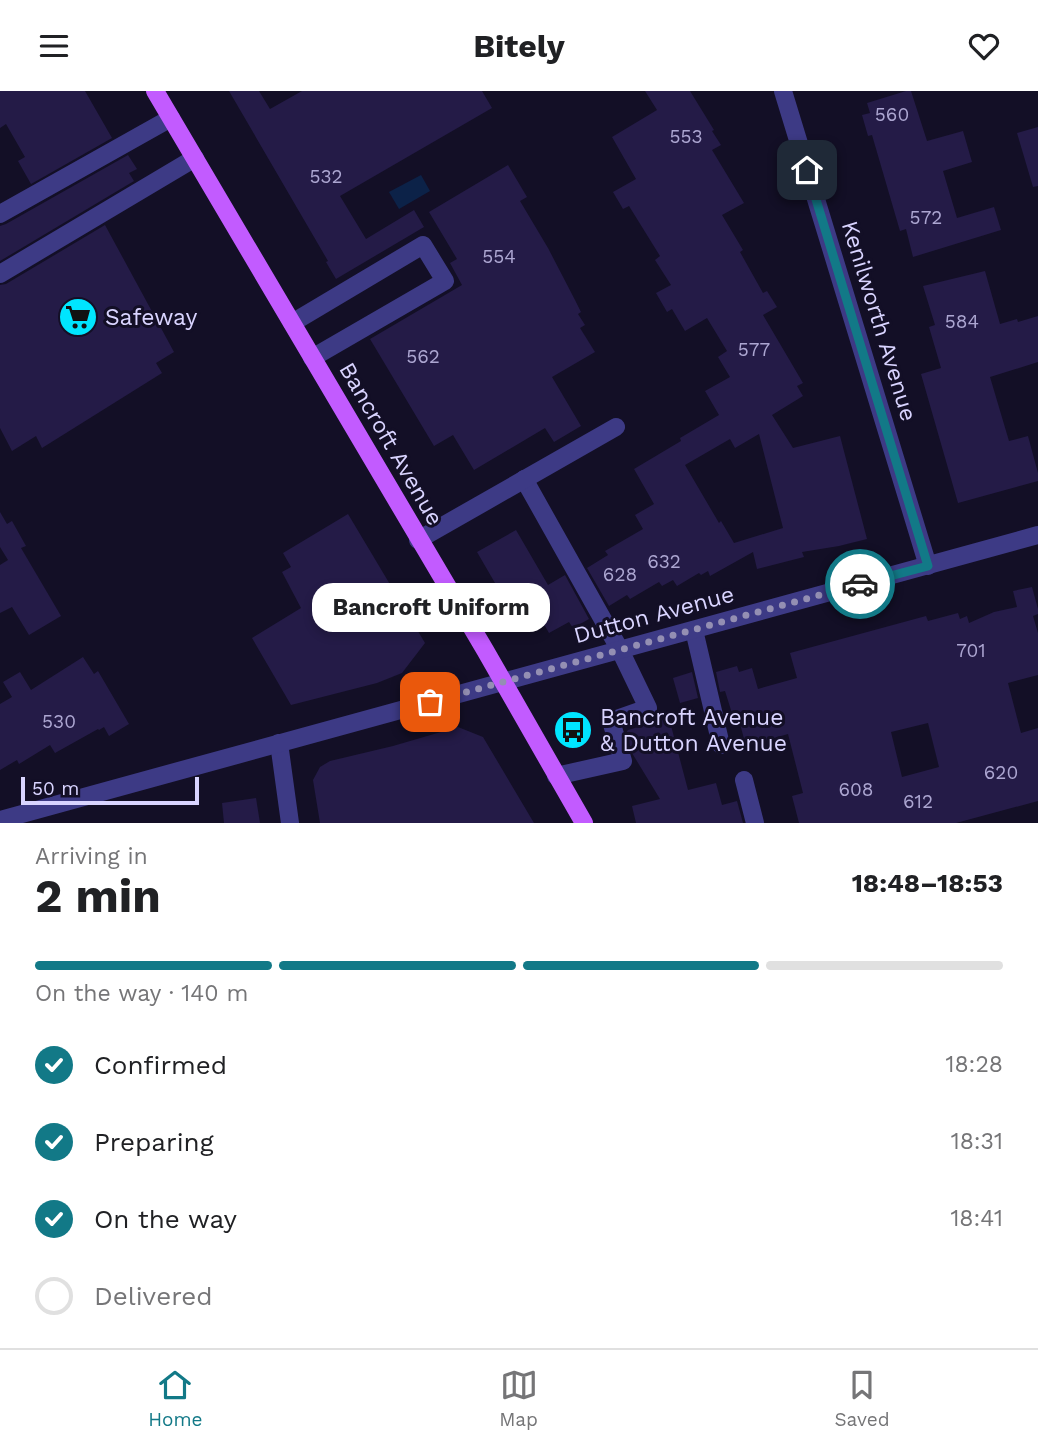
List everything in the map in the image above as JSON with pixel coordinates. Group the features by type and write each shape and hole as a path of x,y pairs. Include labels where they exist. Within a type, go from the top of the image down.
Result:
{"main road":[{"name":"Bancroft Avenue","path":"155,91 584,823"}],"street":[{"name":"Kenilworth Avenue","path":"783,91 928,566"},
{"path":"0,215 171,118"},
{"path":"0,274 195,159"},
{"path":"292,323 424,244 445,281 312,358"},
{"path":"418,540 616,426"},
{"path":"524,479 620,650 648,709 611,721 624,761 556,775"},
{"name":"Dutton Avenue","path":"6,820 1038,535"},
{"path":"694,630 721,745"},
{"path":"279,743 290,823"},
{"path":"744,780 755,823"}],"water":[{"path":"421,175 430,191 399,209 389,192"}],"building":[{"path":"0,91 85,91 112,138 31,184 18,161 25,157 6,124 0,128"},
{"path":"229,91 259,91 270,109 302,91 482,91 492,108 340,196 366,239 414,210 424,227 336,279"},
{"path":"645,91 690,91 714,130 712,131 721,145 712,150 744,203 722,215 743,250 740,252 763,293 767,291 777,307 763,315 803,383 797,386 803,396 772,415 793,448 840,436 867,539 802,552 804,557 757,569 753,552 710,576 708,571 701,575 699,573 677,586 673,580 662,586 659,582 630,599 627,595 609,606 587,568 608,555 605,551 643,529 635,515 654,504 634,469 719,415 705,391 730,377 718,357 727,351 707,318 685,331 672,309 667,312 656,293 671,285 655,260 660,256 629,206 623,209 613,192 636,179 612,137 657,110","holes":["759,434 783,528 734,543 685,465 730,439 735,448"]},
{"path":"911,91 927,141 963,131 972,162 943,171 957,218 994,207 1001,230 913,257 906,229 900,231 872,135 868,136 862,115 870,113 867,103"},
{"path":"1038,127 1038,186 1033,187 1017,133"},
{"path":"128,155 137,169 129,173 134,181 0,261 0,226"},
{"path":"508,165 527,197 520,201 581,312 578,314 585,325 580,328 595,352 552,377 581,426 554,442 545,428 474,470 453,435 434,446 370,339 462,285 450,263 457,259 429,212"},
{"name":"Safeway","path":"105,225 174,352 156,363 162,373 42,448 36,436 12,451 0,428 0,285 6,284"},
{"path":"985,271 1000,324 1038,316 1038,362 990,377 1009,441 1028,436 1038,481 958,503 921,374 941,368 929,327 935,325 923,286"},
{"path":"0,512 7,524 12,521 26,546 21,548 61,616 29,635 12,607 0,613 0,565 8,560 0,547"},
{"path":"348,514 425,643 402,673 377,683 291,705 252,638 301,608 282,572 291,567 283,553"},
{"path":"516,530 548,585 565,575 589,619 573,628 569,622 549,633 545,626 528,622 520,626 477,552"},
{"path":"1032,587 1038,609 1038,614 1033,616 1038,633 1038,675 1008,683 1021,733 1038,728 1038,801 956,823 799,823 792,796 803,793 788,734 746,746 740,724 736,726 725,691 720,692 716,672 737,666 739,672 752,668 758,689 797,678 790,653 926,616 928,621 958,613 960,619 967,616 969,623 994,612 1017,607 1013,591","holes":["928,723 939,767 902,777 891,732"]},
{"path":"83,657 94,674 98,671 129,724 109,736 104,727 98,729 55,753 50,745 19,764 17,760 0,770 0,704 12,697 3,682 20,672 31,690"},
{"path":"692,672 698,698 680,703 673,678"},
{"path":"669,718 688,790 716,783 722,805 737,801 743,823 636,823 632,806 660,799 632,753 626,733 628,730"},
{"path":"458,727 483,737 534,823 320,823 313,780 320,767 330,761"},
{"path":"256,798 260,823 224,823 222,803"}],"way so far":[{"path":"430,702 860,584"}],"place":[{"name":"Safeway","path":"78,317"},
{"name":"Bancroft Uniform","path":"430,702"},
{"name":"Bancroft Avenue & Dutton Avenue","path":"573,730"}],"route":[{"path":"807,170 928,566 860,584"}]}
